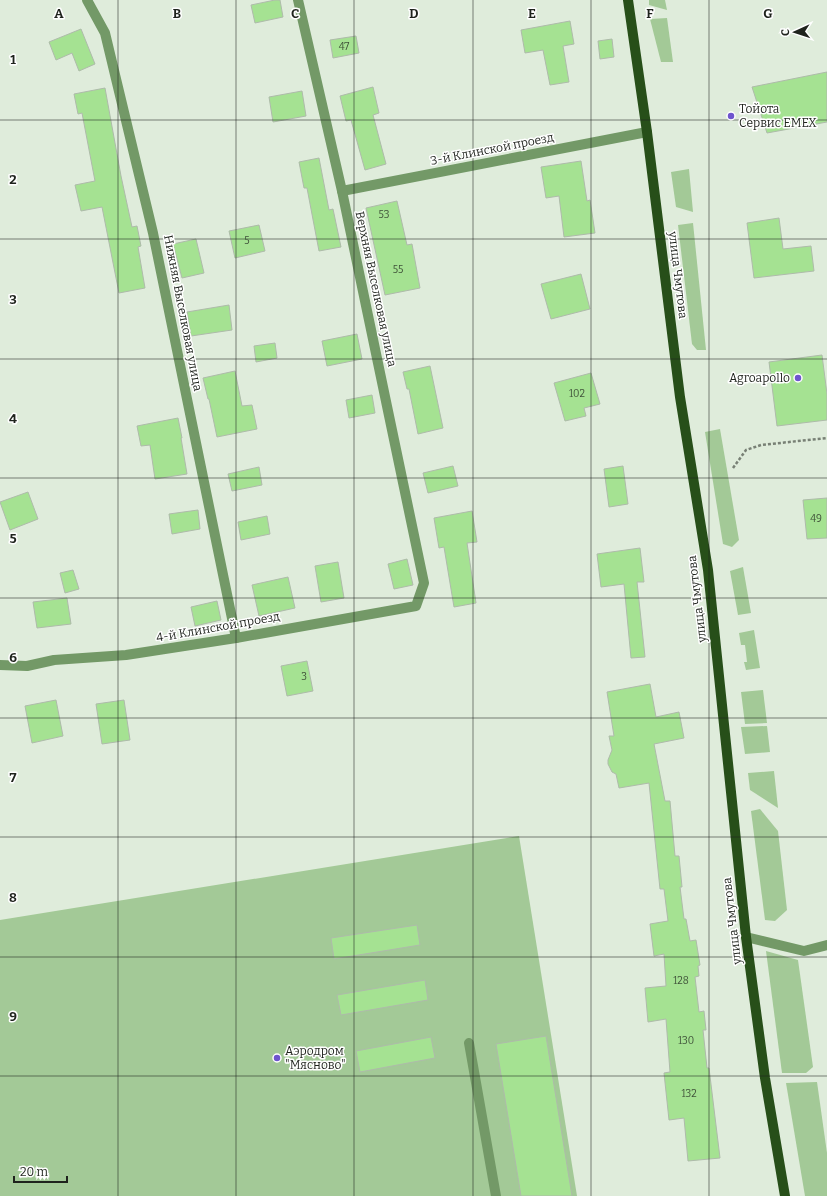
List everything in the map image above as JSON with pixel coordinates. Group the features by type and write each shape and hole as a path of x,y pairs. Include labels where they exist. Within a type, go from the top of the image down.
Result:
{"main road":[{"name":"улица Чмутова","path":"628,0 647,132 680,397 708,570 746,937 765,1078 785,1196"}],"street":[{"name":"Нижняя Выселковая улица","path":"86,0 106,33 154,233 236,638"},
{"name":"Верхняя Выселковая улица","path":"298,0 342,190 424,584"},
{"name":"3-й Клинской проезд","path":"342,190 647,132"},
{"name":"4-й Клинской проезд","path":"0,665 27,666 54,660 126,656 416,606 424,584"},
{"path":"746,937 804,951 827,946"},
{"path":"469,1043 496,1196"}],"path":[{"path":"733,468 746,450 761,445 827,438"}],"green space":[{"path":"649,0 665,0 667,10 649,5"},
{"path":"667,18 673,62 661,62 650,19"},
{"path":"689,169 693,212 676,207 671,172"},
{"path":"693,223 706,350 697,350 692,344 678,225"},
{"path":"720,429 739,540 732,547 723,544 705,432"},
{"path":"743,567 751,613 738,615 730,571"},
{"path":"754,630 760,668 746,670 744,662 747,662 745,645 741,645 739,633"},
{"path":"763,690 767,723 745,724 741,692"},
{"path":"767,726 770,752 745,754 741,727"},
{"path":"774,771 778,808 750,790 748,773"},
{"path":"760,809 778,831 787,910 775,921 765,920 751,811"},
{"name":"Аэродром \"Мясново\"","path":"519,836 577,1196 0,1196 0,920"},
{"path":"766,951 798,960 813,1067 806,1073 782,1073"},
{"path":"817,1082 827,1153 827,1196 805,1196 786,1083"}],"building":[{"path":"280,0 283,17 255,23 251,5"},
{"path":"570,21 574,44 563,46 569,82 550,85 543,50 525,53 521,30"},
{"path":"81,29 95,64 79,71 72,53 56,60 49,42"},
{"path":"356,36 359,53 333,58 330,40"},
{"path":"612,39 614,57 600,59 598,41"},
{"path":"827,72 827,122 767,133 752,87"},
{"path":"373,87 379,113 373,115 386,164 365,170 351,120 346,121 340,96"},
{"path":"105,88 132,227 137,226 141,246 138,247 145,288 119,293 102,207 81,211 75,185 95,181 82,113 78,114 74,94"},
{"path":"302,91 306,116 273,122 269,97"},
{"path":"319,158 329,210 333,209 341,247 319,251 307,188 304,188 299,162"},
{"path":"581,161 587,201 590,200 595,233 564,237 559,196 546,198 541,167"},
{"path":"397,201 407,245 412,244 420,288 385,295 366,208"},
{"path":"779,218 783,249 811,246 814,271 754,278 747,223"},
{"path":"259,225 265,251 235,258 229,231"},
{"path":"196,239 204,273 182,278 173,244"},
{"path":"581,274 590,309 551,319 541,284"},
{"path":"229,305 232,330 191,336 187,312"},
{"path":"357,334 362,359 327,366 322,341"},
{"path":"275,343 277,358 256,362 254,346"},
{"name":"Agroapollo","path":"822,355 827,394 827,420 777,426 769,362"},
{"path":"430,366 443,428 418,434 409,389 407,389 403,372"},
{"path":"235,371 242,406 252,405 257,429 217,437 203,378"},
{"path":"591,373 600,404 584,408 586,416 565,421 554,383"},
{"path":"372,395 375,413 349,418 346,400"},
{"path":"178,418 187,474 155,479 150,445 141,446 137,426"},
{"path":"453,466 458,486 428,493 423,473"},
{"path":"623,466 628,504 609,507 604,469"},
{"path":"259,467 262,485 232,491 228,474"},
{"path":"28,492 38,519 10,530 0,502"},
{"path":"827,498 827,538 807,539 803,500"},
{"path":"198,510 200,529 172,534 169,514"},
{"path":"472,511 477,542 467,543 476,603 454,607 444,547 439,548 434,518"},
{"path":"267,516 270,534 241,540 238,522"},
{"path":"640,548 644,582 637,582 645,657 631,658 624,584 601,587 597,554"},
{"path":"407,559 413,585 394,589 388,564"},
{"path":"338,562 344,598 321,602 315,566"},
{"path":"73,570 79,589 65,593 60,573"},
{"path":"288,577 295,608 259,616 252,585"},
{"path":"67,598 71,624 37,628 33,602"},
{"path":"217,601 221,620 195,626 191,607"},
{"path":"307,661 313,691 287,696 281,666"},
{"path":"650,684 656,717 679,712 684,738 654,744 665,801 670,801 675,856 679,856 682,887 680,887 684,919 686,919 690,941 696,940 700,965 698,966 699,976 695,977 699,1012 704,1011 706,1030 703,1030 707,1068 709,1068 720,1158 688,1161 684,1118 669,1120 664,1073 670,1072 666,1019 648,1022 645,988 666,986 664,954 654,956 650,924 668,921 664,889 660,889 649,783 619,788 616,774 612,772 608,764 612,750 609,736 614,736 607,692"},
{"path":"56,700 63,736 32,743 25,706"},
{"path":"124,700 130,740 102,744 96,704"},
{"path":"417,925 420,945 334,959 331,938"},
{"path":"425,980 428,1000 341,1015 337,995"},
{"path":"546,1036 572,1196 521,1196 496,1044"},
{"path":"431,1037 435,1058 360,1072 356,1051"}],"place":[{"name":"Тойота Сервис EMEX","path":"731,116"},
{"name":"Agroapollo","path":"798,378"},
{"name":"Аэродром \"Мясново\"","path":"277,1058"}]}
